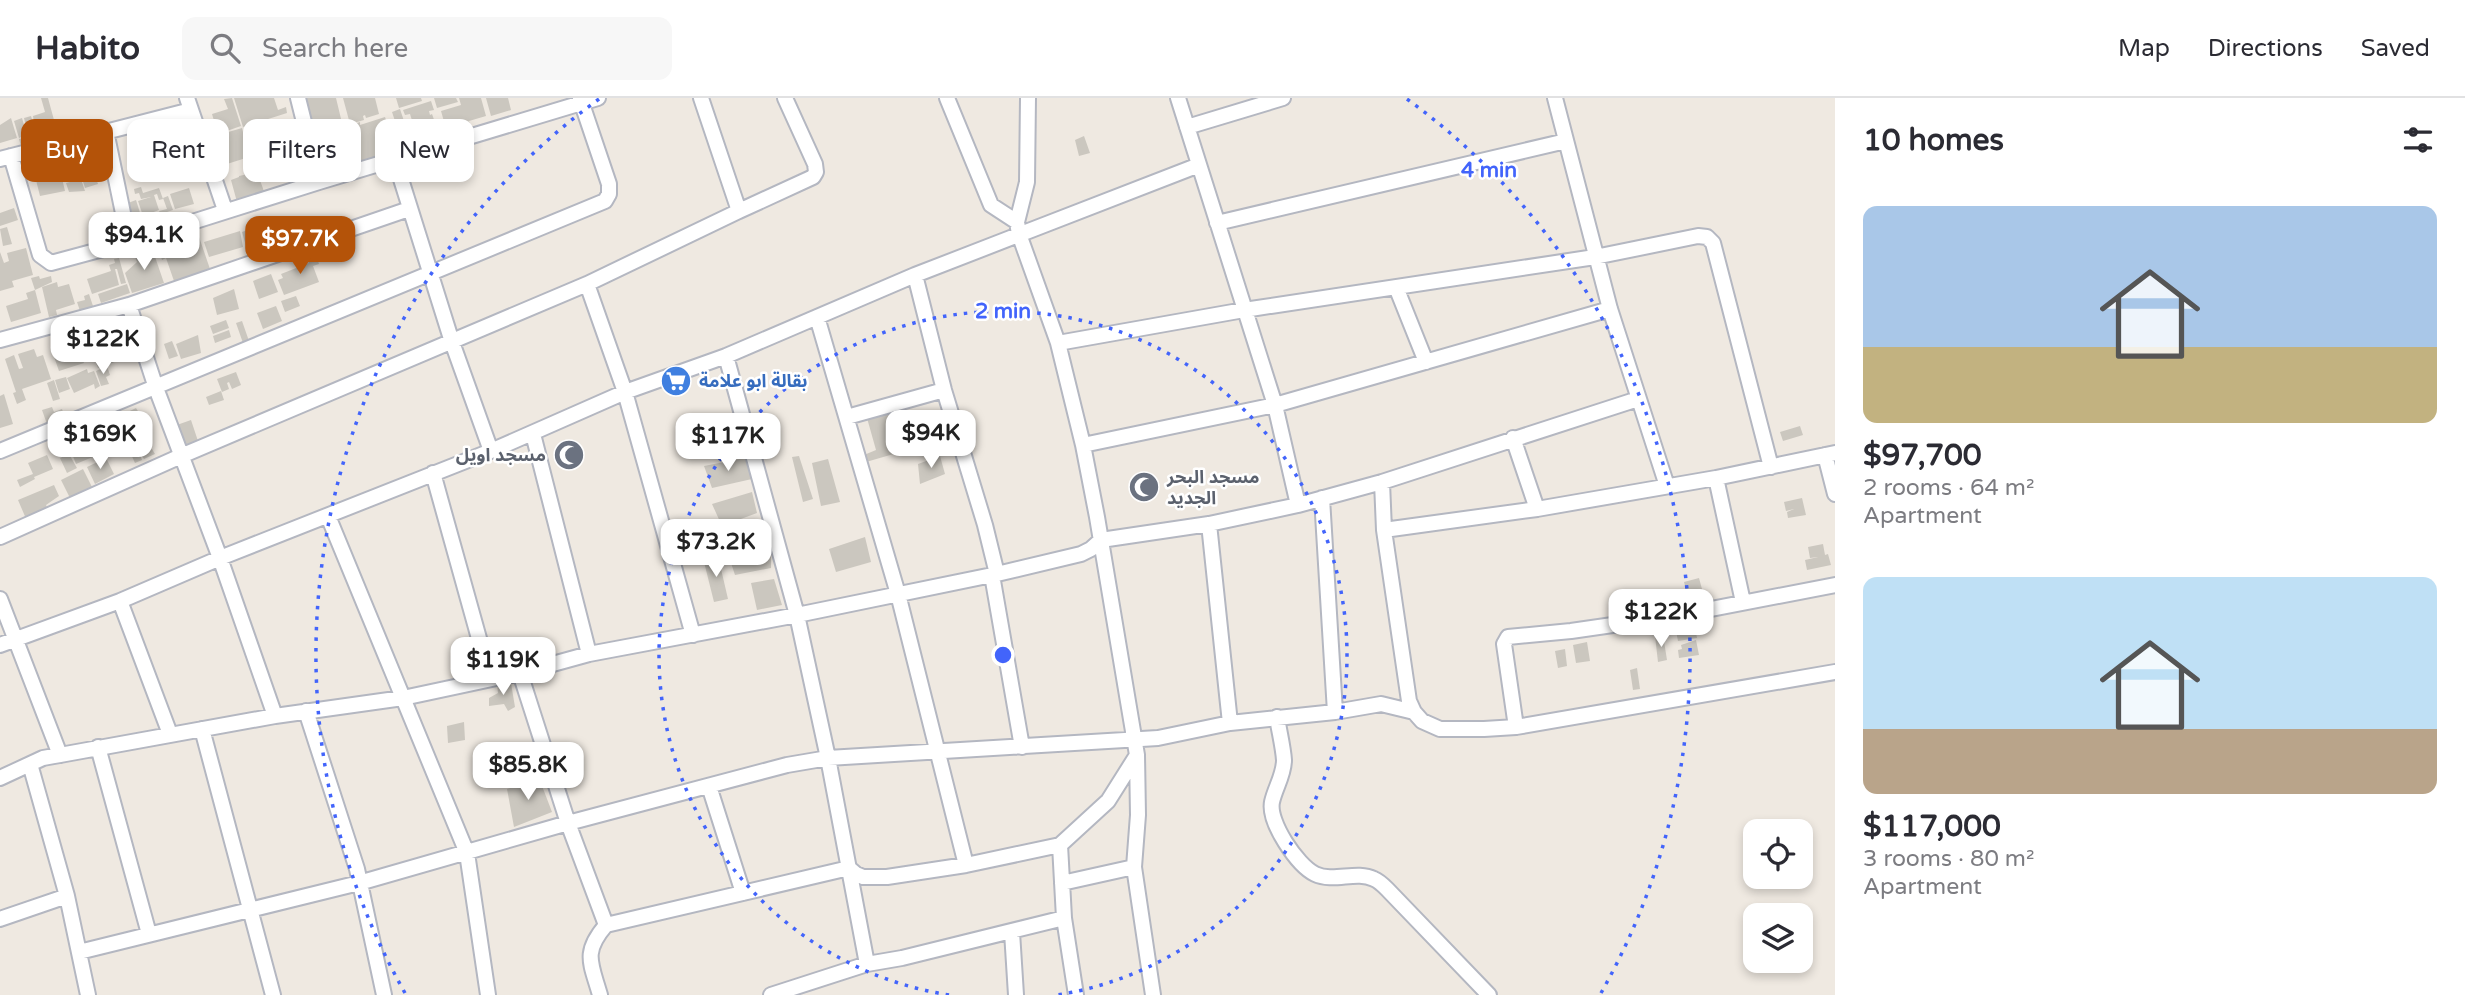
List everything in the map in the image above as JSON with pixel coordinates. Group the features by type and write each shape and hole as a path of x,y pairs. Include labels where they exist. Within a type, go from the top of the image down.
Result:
{"street":[{"path":"298,98 303,119"},
{"path":"474,135 598,98"},
{"path":"701,98 739,211"},
{"path":"0,537 181,456 587,284 813,177 816,164 785,98"},
{"path":"947,98 991,205 1018,228"},
{"path":"1178,98 1275,405 1298,505"},
{"path":"1187,127 1283,98"},
{"path":"1555,98 1610,309 1667,486"},
{"path":"1032,99 1027,182 1018,228 1058,343 1083,445 1101,540 1137,755 1138,816 1134,867 1153,995"},
{"path":"0,451 605,201 609,194 609,184 581,101"},
{"path":"113,129 189,104 225,210"},
{"path":"1217,223 1566,141"},
{"path":"5,157 40,255 51,263 129,242 319,182"},
{"path":"113,165 129,242"},
{"path":"0,645 120,601 220,558 491,451 625,392 726,356 1018,228 1199,165"},
{"path":"401,182 452,342 491,451"},
{"path":"0,340 130,305 409,209"},
{"path":"1058,343 1244,310 1595,257 1698,236 1711,239 1771,467"},
{"path":"915,275 944,390 985,525 1022,747"},
{"path":"587,284 625,392 693,635"},
{"path":"1396,287 1426,362"},
{"path":"130,305 156,388 220,558 275,716"},
{"path":"1083,445 1275,405 1610,309"},
{"path":"817,317 898,594 966,865"},
{"path":"726,356 797,615 828,758 867,964"},
{"path":"847,417 944,390"},
{"path":"0,778 30,764 98,747 306,711 403,698 520,673 589,654 994,575 1081,554 1101,540 1209,524 1298,505 1382,482 1638,399"},
{"path":"533,433 589,654"},
{"path":"1513,438 1537,509"},
{"path":"1384,530 1537,509 1716,478 1830,454 1835,494"},
{"path":"433,473 490,678"},
{"path":"1716,478 1743,602"},
{"path":"1382,482 1384,530 1405,678 1414,712 1422,721 1440,729 1516,727 1835,672"},
{"path":"1322,498 1335,712"},
{"path":"328,516 467,853 488,995"},
{"path":"1209,524 1230,723"},
{"path":"1516,727 1504,644 1508,637 1714,610 1835,585"},
{"path":"0,599 60,755"},
{"path":"120,601 170,734"},
{"path":"520,673 568,823 606,925"},
{"path":"79,952 359,883 568,823 787,765 828,758 936,750 1133,741 1230,723 1335,712 1381,704 1414,712"},
{"path":"306,711 357,869 384,995"},
{"path":"1278,717 1284,762 1271,813 1279,832 1301,862 1314,873 1332,878 1372,877 1387,888 1489,995"},
{"path":"202,729 273,995"},
{"path":"98,747 149,934"},
{"path":"849,868 863,877 887,877 966,865 1060,845 1108,801 1137,755"},
{"path":"30,764 67,896 85,994"},
{"path":"709,786 743,893"},
{"path":"1060,845 1064,918 1076,995"},
{"path":"1062,883 1134,867"},
{"path":"600,995 590,958 592,941 606,925 849,868"},
{"path":"0,919 67,896"},
{"path":"771,995 867,964 902,958 1064,918"},
{"path":"1012,932 1016,995"}],"building":[{"path":"41,98 48,98 54,119 33,119 33,116 45,112"},
{"path":"232,98 241,126 229,130 229,119 214,119 212,114 228,109 224,99"},
{"path":"234,98 274,98 278,110 286,107 287,113 268,119 243,119 243,127"},
{"path":"304,98 336,98 341,119 309,119"},
{"path":"343,98 375,98 379,114 366,118 365,115 361,121 349,119"},
{"path":"396,98 421,98 422,101 399,108"},
{"path":"434,98 456,98 458,102 437,108"},
{"path":"459,98 481,98 486,116 474,120 443,119 441,111 461,105"},
{"path":"486,98 508,98 511,110 491,116"},
{"path":"431,101 434,110 429,111 434,119 412,119 410,114 405,115 403,110"},
{"path":"400,109 403,119 394,119 392,112"},
{"path":"11,118 17,138 0,143 0,125"},
{"path":"22,118 19,138 14,121"},
{"path":"375,120 375,160 361,165 361,125"},
{"path":"242,128 243,159 229,163 229,132"},
{"path":"1084,136 1090,153 1079,156 1075,140"},
{"path":"243,175 243,182 261,182 265,194 237,202 231,180"},
{"path":"36,182 63,182 65,191 40,196"},
{"path":"82,182 85,191 69,192 66,183"},
{"path":"83,182 97,182 98,184 85,188"},
{"path":"141,187 143,193 159,188 163,199 159,200 157,194 154,195 159,210 143,216 138,201 151,197 141,199 139,193 135,194 134,189"},
{"path":"189,188 194,204 175,209 170,194"},
{"path":"168,196 173,210 167,212 169,218 175,216 178,223 158,230 155,224 163,220 159,211 167,209 163,198"},
{"path":"136,200 141,216 134,218 128,203"},
{"path":"14,208 18,220 0,226 0,213"},
{"path":"305,226 308,234 278,246 275,236"},
{"path":"7,227 12,244 3,246 0,229"},
{"path":"250,229 255,243 246,246 242,232"},
{"path":"197,231 210,269 174,281 166,258 162,260 157,245"},
{"path":"240,231 243,247 209,257 204,242"},
{"path":"26,248 33,275 12,281 14,287 0,291 0,252 4,263 9,261 7,253"},
{"path":"152,248 164,283 132,293 125,273 137,262 134,254"},
{"path":"315,252 319,264 313,266 319,282 284,295 278,280 283,278 281,274 309,263 306,255"},
{"path":"119,258 126,283 121,284 115,269 119,285 92,294 87,279 111,271 109,265"},
{"path":"271,274 278,292 259,299 253,281"},
{"path":"39,276 40,279 51,276 52,282 35,290 31,278"},
{"path":"57,282 58,287 69,284 75,304 56,310 57,315 49,317 42,287"},
{"path":"127,284 130,293 101,303 98,294"},
{"path":"234,289 239,309 217,315 213,298"},
{"path":"35,290 41,313 11,322 6,306 28,299 26,293"},
{"path":"89,294 93,306 80,311 77,302 85,300 84,296"},
{"path":"296,296 300,306 285,312 281,301"},
{"path":"276,306 282,321 263,329 257,313"},
{"path":"226,320 229,328 213,334 210,326"},
{"path":"242,321 249,341 243,343 236,323"},
{"path":"229,330 231,337 215,343 213,336"},
{"path":"198,335 201,353 181,359 176,344"},
{"path":"172,341 178,356 169,359 164,344"},
{"path":"76,342 84,363 59,371 52,351"},
{"path":"127,345 129,351 115,356 117,361 98,368 96,363 108,359 106,353"},
{"path":"34,349 37,357 43,355 51,379 22,389 26,400 17,404 13,393 16,392 5,359 14,355 19,369 23,368 18,354"},
{"path":"107,366 110,375 106,377 109,384 101,386 96,371"},
{"path":"87,369 88,373 94,371 100,386 95,389 94,384 74,393 67,378"},
{"path":"236,372 241,385 232,389 229,382 229,389 222,392 217,379"},
{"path":"66,377 70,389 59,393 55,380"},
{"path":"54,380 60,399 53,401 47,383"},
{"path":"221,391 224,400 209,405 206,397"},
{"path":"4,394 13,424 0,428 0,396"},
{"path":"52,407 54,412 62,409 65,418 47,424 42,410"},
{"path":"136,408 149,429 118,445 107,422"},
{"path":"892,412 904,451 866,462 864,455 876,450 867,418"},
{"path":"191,420 198,441 181,447 174,426"},
{"path":"923,426 928,446 911,452 905,430"},
{"path":"1800,426 1803,435 1783,441 1780,432"},
{"path":"84,428 95,456 76,464 65,436"},
{"path":"139,445 144,453 152,449 155,454 144,459 139,452 142,460 135,463 129,450"},
{"path":"69,454 77,468 67,473 60,458"},
{"path":"47,455 53,469 20,487 17,480 33,474 28,463"},
{"path":"799,456 813,499 803,502 792,457"},
{"path":"940,456 945,474 920,484 918,464"},
{"path":"106,458 114,474 95,484 87,467"},
{"path":"745,458 752,479 712,488 704,466"},
{"path":"828,459 840,502 821,506 812,463"},
{"path":"83,469 92,487 70,498 61,480"},
{"path":"54,485 59,496 46,505 49,512 27,521 18,500"},
{"path":"752,492 757,513 722,526 712,504"},
{"path":"1802,498 1806,515 1788,518 1787,512 1794,509 1786,511 1784,502"},
{"path":"760,524 762,541 729,556 771,550 771,568 735,575 723,539"},
{"path":"865,537 871,562 836,572 829,549"},
{"path":"1823,544 1831,565 1807,570 1805,560 1818,557 1810,558 1808,547"},
{"path":"718,556 728,599 714,602 703,558"},
{"path":"1699,578 1705,600 1690,604 1684,582"},
{"path":"774,579 782,605 757,610 751,583"},
{"path":"1695,627 1697,638 1678,641 1676,631"},
{"path":"1663,635 1667,660 1658,662 1655,636"},
{"path":"1696,640 1699,655 1679,658 1678,650 1682,649 1681,645"},
{"path":"1587,642 1590,661 1576,663 1573,645"},
{"path":"1565,649 1567,666 1558,668 1555,651"},
{"path":"1637,668 1640,689 1633,690 1630,670"},
{"path":"511,683 515,707 508,711 504,704 489,706 489,698 498,693 497,684"},
{"path":"464,722 465,740 448,743 447,726"},
{"path":"497,746 505,773 476,783 476,773 492,768 488,750"},
{"path":"539,778 552,812 514,827 507,789"}],"place":[{"name":"بقالة ابو علامة","path":"676,381"},
{"name":"مسجد اويل","path":"569,455"},
{"name":"مسجد البحر الجديد","path":"1144,487"}]}
